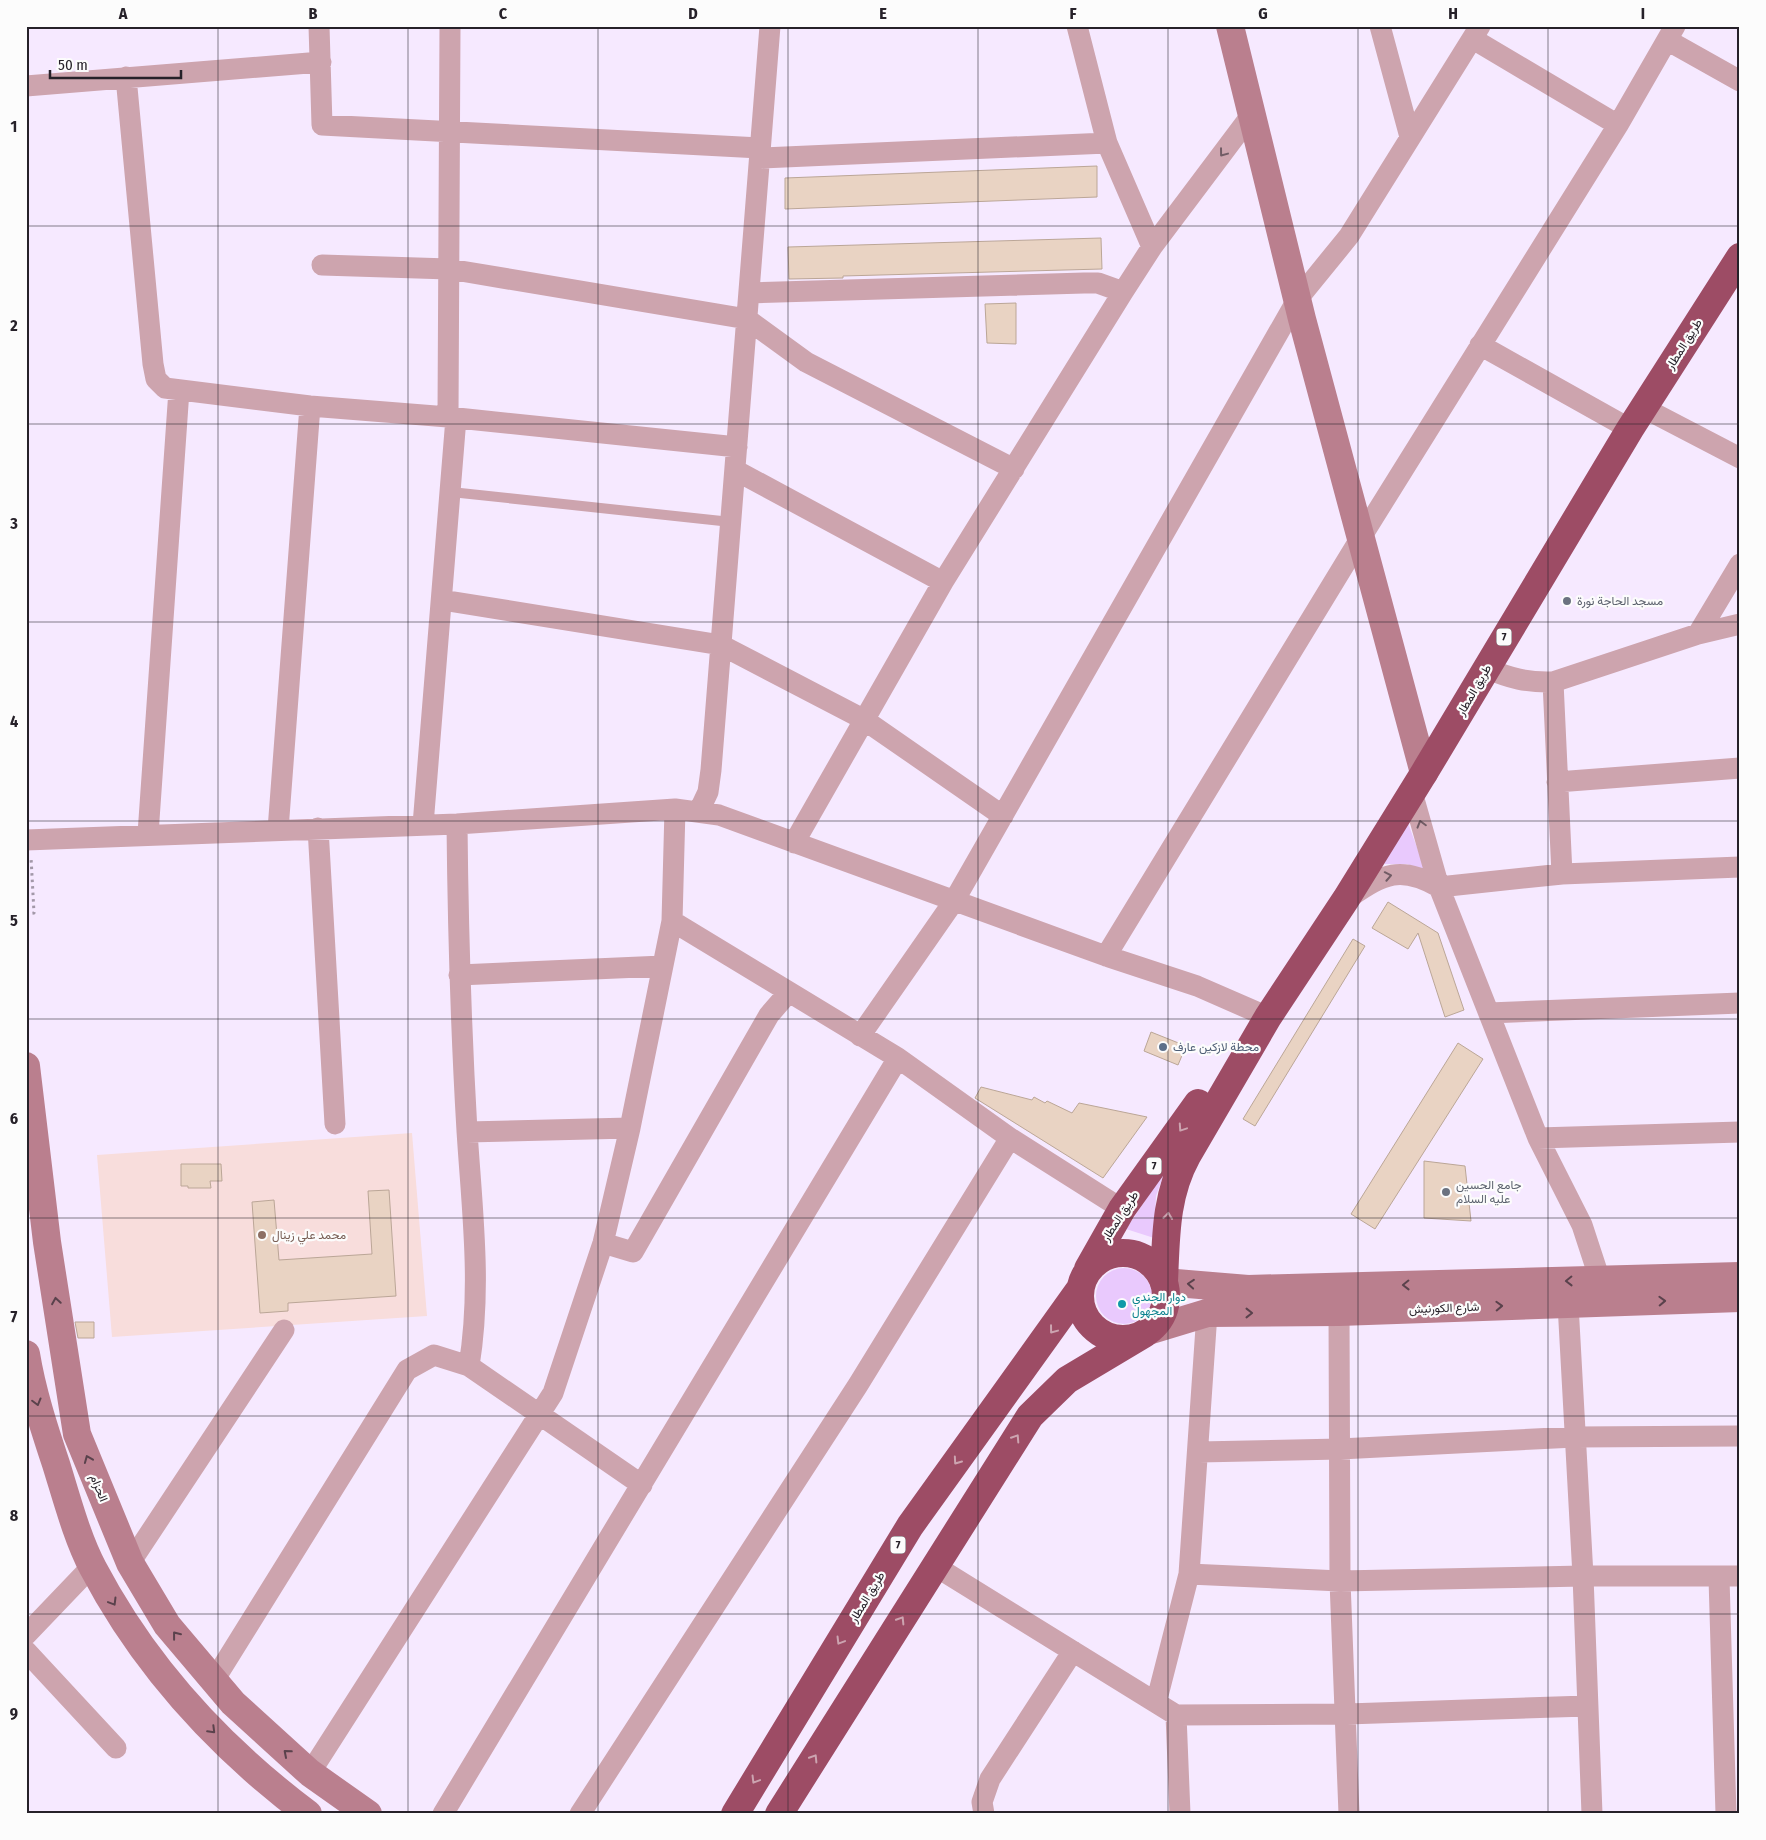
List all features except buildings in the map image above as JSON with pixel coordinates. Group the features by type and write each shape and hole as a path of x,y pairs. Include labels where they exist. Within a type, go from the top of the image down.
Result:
{"highway":[{"name":"طريق المطار","path":"1164,1282 1168,1215 1173,1185 1178,1172 1268,1017 1346,899 1637,419 1740,257"},
{"name":"طريق المطار","path":"735,1814 910,1526 1082,1283 1122,1210 1169,1147 1214,1080 1223,1072 1236,1070"},
{"path":"779,1814 1030,1416 1067,1380 1148,1332 1159,1320 1165,1308 1166,1295 1164,1282 1158,1271 1149,1262 1138,1256 1126,1253 1113,1254 1101,1259 1091,1267 1082,1283 1080,1302 1084,1314 1091,1325 1101,1333 1119,1339 1132,1338 1148,1332"}],"street":[{"path":"319,26 322,125 450,131 760,153 1107,143"},
{"path":"424,825 451,492 452,418 449,269 450,26"},
{"path":"699,811 709,785 770,26"},
{"path":"1077,26 1107,143 1152,247"},
{"path":"1230,26 1297,300 1360,539 1418,782 1439,888 1538,1138 1582,1225 1600,1280"},
{"path":"1380,26 1410,137"},
{"path":"860,1036 954,901 1297,300 1349,236 1477,33 1618,125"},
{"path":"1106,956 1480,344 1618,125 1671,33 1740,81"},
{"path":"26,86 321,62"},
{"path":"126,77 153,364 156,379 165,388 310,406 737,446"},
{"path":"794,843 863,719 944,582 1123,292 1152,247 1252,114"},
{"path":"322,265 449,269 747,319 806,362 1014,469"},
{"path":"749,293 1084,283 1098,283 1123,292"},
{"path":"1480,344 1637,419 1740,458"},
{"path":"148,834 179,390"},
{"path":"278,830 310,406"},
{"path":"735,470 944,582"},
{"path":"1698,634 1740,564"},
{"path":"442,600 721,645 863,719 1003,816"},
{"path":"1486,668 1506,677 1531,683 1553,682 1698,634 1740,624"},
{"path":"1553,682 1562,874"},
{"path":"1557,782 1740,768"},
{"path":"28,840 148,834 457,824 675,809 699,811 719,815 1106,956 1204,988 1268,1017"},
{"path":"310,1773 553,1393 603,1243 630,1128 672,921 675,809"},
{"path":"457,824 459,975 476,1271 475,1330 469,1366"},
{"path":"318,828 335,1124"},
{"path":"1346,899 1376,879 1387,876 1409,875 1439,888 1562,874 1740,867"},
{"path":"672,921 898,1058 1010,1138 1122,1210"},
{"path":"459,975 663,966"},
{"path":"603,1243 633,1252 769,1016 788,993"},
{"path":"1490,1013 1740,1003"},
{"path":"442,1814 898,1058"},
{"name":"الحزام","path":"26,1066 47,1242 77,1434 130,1563 167,1625 213,1682 254,1724 310,1773 368,1814"},
{"path":"467,1132 630,1128"},
{"path":"1538,1138 1740,1132"},
{"path":"580,1814 858,1385 1010,1138"},
{"name":"شارع الكورنيش","path":"1164,1282 1248,1289 1740,1276"},
{"name":"شارع الكورنيش","path":"1148,1332 1208,1313 1339,1312 1740,1298"},
{"path":"1568,1304 1583,1576 1592,1814"},
{"path":"1339,1312 1340,1582 1347,1714 1348,1814"},
{"path":"1156,1703 1189,1574 1200,1452 1208,1313"},
{"path":"130,1563 284,1330"},
{"path":"26,1354 46,1435 92,1566 116,1607 170,1687 236,1755 268,1784 308,1814"},
{"path":"213,1682 407,1370 434,1355 469,1366 642,1485"},
{"path":"1200,1452 1340,1449 1575,1437 1740,1436"},
{"path":"26,1636 92,1566"},
{"path":"934,1566 1176,1715 1347,1714 1587,1706"},
{"path":"1189,1574 1340,1582 1583,1576 1719,1578 1740,1576"},
{"path":"1719,1578 1726,1814"},
{"path":"26,1651 116,1748"},
{"path":"984,1814 982,1802 990,1779 1073,1651"},
{"path":"1176,1715 1180,1814"}],"lane":[{"path":"451,492 731,522"}],"path":[{"path":"26,914 34,914 28,840"}],"shaded area":[{"path":"1408,823 1426,872 1407,864 1384,864"},
{"name":"محمد علي زينال","path":"412,1133 427,1316 112,1337 97,1155"},
{"path":"1165,1171 1156,1196 1154,1238 1126,1229"},
{"path":"1124,1268 1135,1270 1144,1276 1150,1285 1152,1296 1150,1307 1144,1316 1135,1322 1124,1324 1113,1322 1104,1316 1098,1307 1096,1296 1098,1285 1104,1276 1113,1270"}],"place":[{"name":"مسجد الحاجة نورة","path":"1567,601"},
{"name":"محطة لازكين عارف","path":"1163,1047"},
{"name":"جامع الحسين عليه السلام","path":"1446,1192"},
{"name":"محمد علي زينال","path":"262,1235"},
{"name":"دوار الجندي المجهول","path":"1122,1304"}]}
